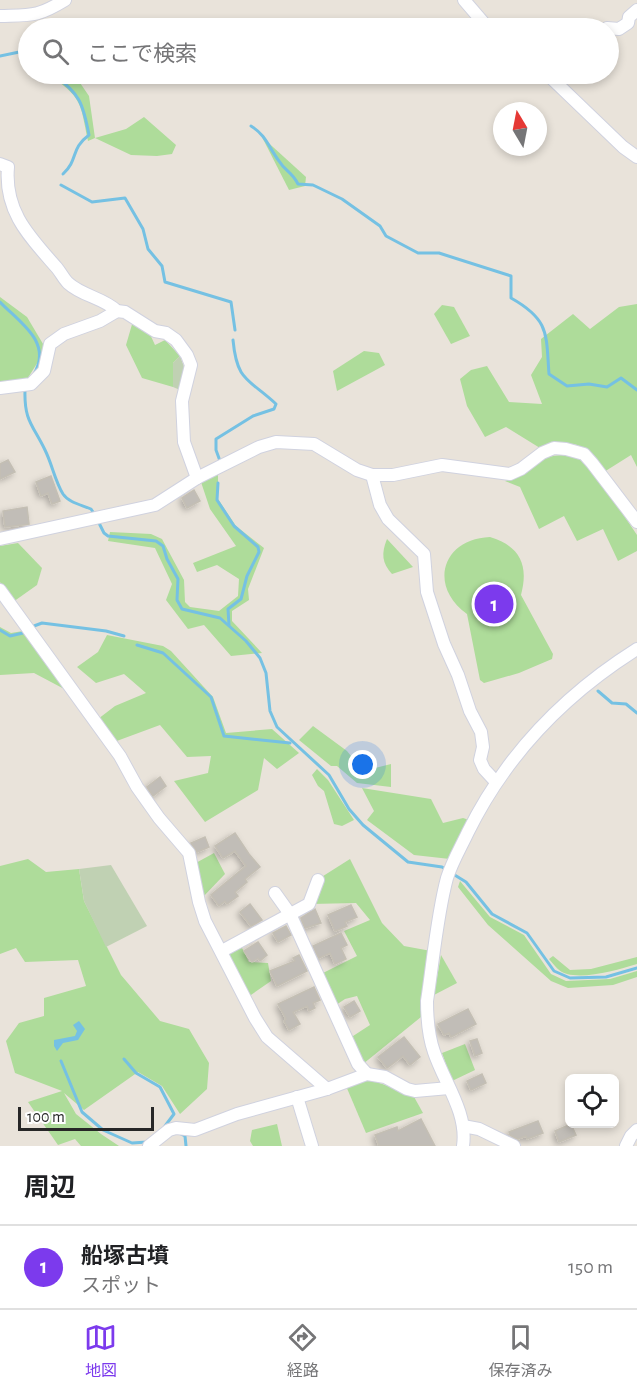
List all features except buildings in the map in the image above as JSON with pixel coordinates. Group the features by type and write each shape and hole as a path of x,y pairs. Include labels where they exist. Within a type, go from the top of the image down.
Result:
{"street":[{"path":"0,16 33,15 44,12 65,0"},
{"path":"464,0 479,18"},
{"path":"619,29 628,23 629,16 637,10"},
{"path":"558,84 623,147 637,156"},
{"path":"0,164 8,167 12,206 16,218 42,254 69,283 90,297 117,311 124,312 155,331 166,333 177,340 187,355 191,365 182,401 184,442 197,478"},
{"path":"0,388 27,385 44,371 50,344 64,334 100,321 117,311"},
{"path":"0,539 155,505 197,478 259,447 276,442 314,444 357,470 372,475 393,475 442,465 510,474 521,470 542,453 554,448 566,449 584,454 637,522"},
{"path":"372,475 380,505 388,519 424,554 430,603 470,711 481,732 483,747 480,760 484,769 496,782"},
{"path":"0,590 120,756 153,810 189,853 205,921 267,1037 327,1089"},
{"path":"463,1146 463,1125 429,1036 427,1018 427,1001 447,878 483,803 528,740 583,687 637,650"},
{"path":"222,951 309,904 318,880"},
{"path":"275,892 290,914 358,1064 367,1074"},
{"path":"149,1146 169,1130 176,1128 195,1130 237,1114 327,1089 367,1074 385,1077 407,1089 449,1088"},
{"path":"297,1097 312,1146"},
{"path":"463,1125 479,1129 514,1146"},
{"path":"626,1146 637,1130"}],"green space":[{"path":"60,84 81,84 89,96 95,138 88,141 81,108"},
{"path":"144,117 176,145 172,154 131,155 95,138 126,129"},
{"path":"262,137 306,177 305,186 289,190"},
{"path":"0,297 27,317 46,349 26,381 0,386"},
{"path":"637,304 637,467 631,455 604,472 590,454 578,445 562,444 540,448 506,427 485,437 467,406 460,379 471,370 487,366 509,402 542,404 531,375 542,357 541,339 573,314 590,329 619,307"},
{"path":"442,305 454,307 470,336 451,344 434,314"},
{"path":"133,321 148,330 155,345 165,340 180,356 173,363 173,387 142,378 126,345"},
{"path":"364,351 379,353 385,365 337,391 333,371"},
{"path":"180,356 186,372 180,390 173,387 173,363"},
{"path":"561,455 576,457 592,468 637,535 637,551 618,561 603,529 577,541 564,516 539,529 520,487 505,481 523,475 545,457"},
{"path":"218,473 218,499 236,526 264,548 248,589 249,600 232,611 232,621 262,653 231,656 204,625 188,629 166,600 172,584 155,548 108,541 110,532 151,534 162,539 184,580 185,602 190,607 219,611 238,596 239,579 217,565 197,572 193,563 236,546 210,509 201,482"},
{"path":"490,537 509,546 520,558 524,575 521,595 553,654 552,659 519,673 484,683 480,680 467,614 455,603 447,590 444,578 451,555 461,546 474,540"},
{"path":"387,539 413,567 392,574 384,558"},
{"path":"18,543 42,568 37,585 13,602 0,582 0,546"},
{"path":"0,627 11,633 23,631 68,691 34,673 0,675"},
{"path":"107,635 163,646 171,651 213,697 226,733 272,729 299,753 277,769 264,758 258,790 205,822 174,781 208,773 211,756 187,757 160,725 114,742 98,719 115,706 146,693 124,674 96,683 77,667 98,652"},
{"path":"313,726 347,751 363,771 391,764 391,787 357,783 337,766 331,766 299,740"},
{"path":"317,769 328,780 354,820 342,826 334,824 324,791 312,775"},
{"path":"362,788 431,799 443,823 463,818 469,820 450,859 414,855 367,820 374,811"},
{"path":"214,853 225,874 201,899 194,864"},
{"path":"28,859 46,872 79,869 84,901 121,975 160,1021 189,1029 209,1063 207,1089 180,1114 162,1086 138,1072 84,1110 64,1093 76,1114 119,1146 81,1146 75,1139 58,1145 28,1102 62,1091 15,1073 6,1041 19,1023 44,1016 44,998 86,986 78,960 25,962 16,948 0,954 0,866"},
{"path":"350,859 382,923 404,946 431,951 421,1017 363,1064 350,1038 370,1025 357,996 345,999 336,1005 321,974 357,956 344,931 370,920 356,903 311,904 320,878"},
{"path":"111,865 147,926 106,947 84,901 79,869"},
{"path":"460,881 490,917 524,935 551,974 566,981 610,979 637,971 637,977 613,985 568,988 551,981 488,925 458,887"},
{"path":"240,944 249,962 268,963 271,981 248,997 225,951"},
{"path":"441,955 457,983 434,995"},
{"path":"553,956 570,970 591,969 637,957 637,964 602,973 575,975 564,973 557,968 549,959"},
{"path":"465,1044 475,1070 452,1081 442,1053"},
{"path":"371,1080 413,1095 423,1113 366,1133 346,1086"},
{"path":"277,1124 282,1146 253,1146 250,1141 252,1130"}],"water":[{"path":"79,1021 85,1029 78,1040 63,1043 57,1051 54,1040 75,1036 77,1031 73,1025"}],"waterway":[{"path":"0,56 18,52"},
{"path":"63,174 71,164 79,145 89,135 79,100 65,84"},
{"path":"251,126 264,138 298,184 313,185 342,199 380,226 386,236 418,253 439,253 511,276 511,298 533,314 544,329 549,374 567,386 589,384 607,387 621,378 637,390"},
{"path":"61,185 92,202 125,198 143,229 148,249 162,266 165,282 231,302 235,330"},
{"path":"0,302 24,325 37,342 39,363 34,374"},
{"path":"220,461 216,450 216,439 253,416 274,409 276,404 241,372 237,364 233,340"},
{"path":"25,390 26,409 30,422 63,494 72,502 91,509 95,515"},
{"path":"218,483 217,500 234,526 258,547 259,552 247,576 241,599 228,609 229,625"},
{"path":"98,521 108,536 156,541 163,546 178,579 177,600 182,609 220,618 246,641 260,658 266,673 270,711 277,727 329,775 349,809 363,825 408,862 442,867 447,870"},
{"path":"34,626 42,623 106,631 124,636"},
{"path":"0,630 10,636 23,633"},
{"path":"137,645 163,653 211,697 224,736 290,743"},
{"path":"598,691 612,703 626,704 637,713"},
{"path":"453,874 466,882 492,914 527,933 554,971 570,978 606,977 637,968"},
{"path":"124,1059 136,1073 160,1087 174,1114 165,1126"},
{"path":"61,1061 82,1112 103,1130 132,1143 147,1142"},
{"path":"181,1134 185,1136 186,1146"}],"place":[{"name":"船塚古墳","path":"494,604"}]}
